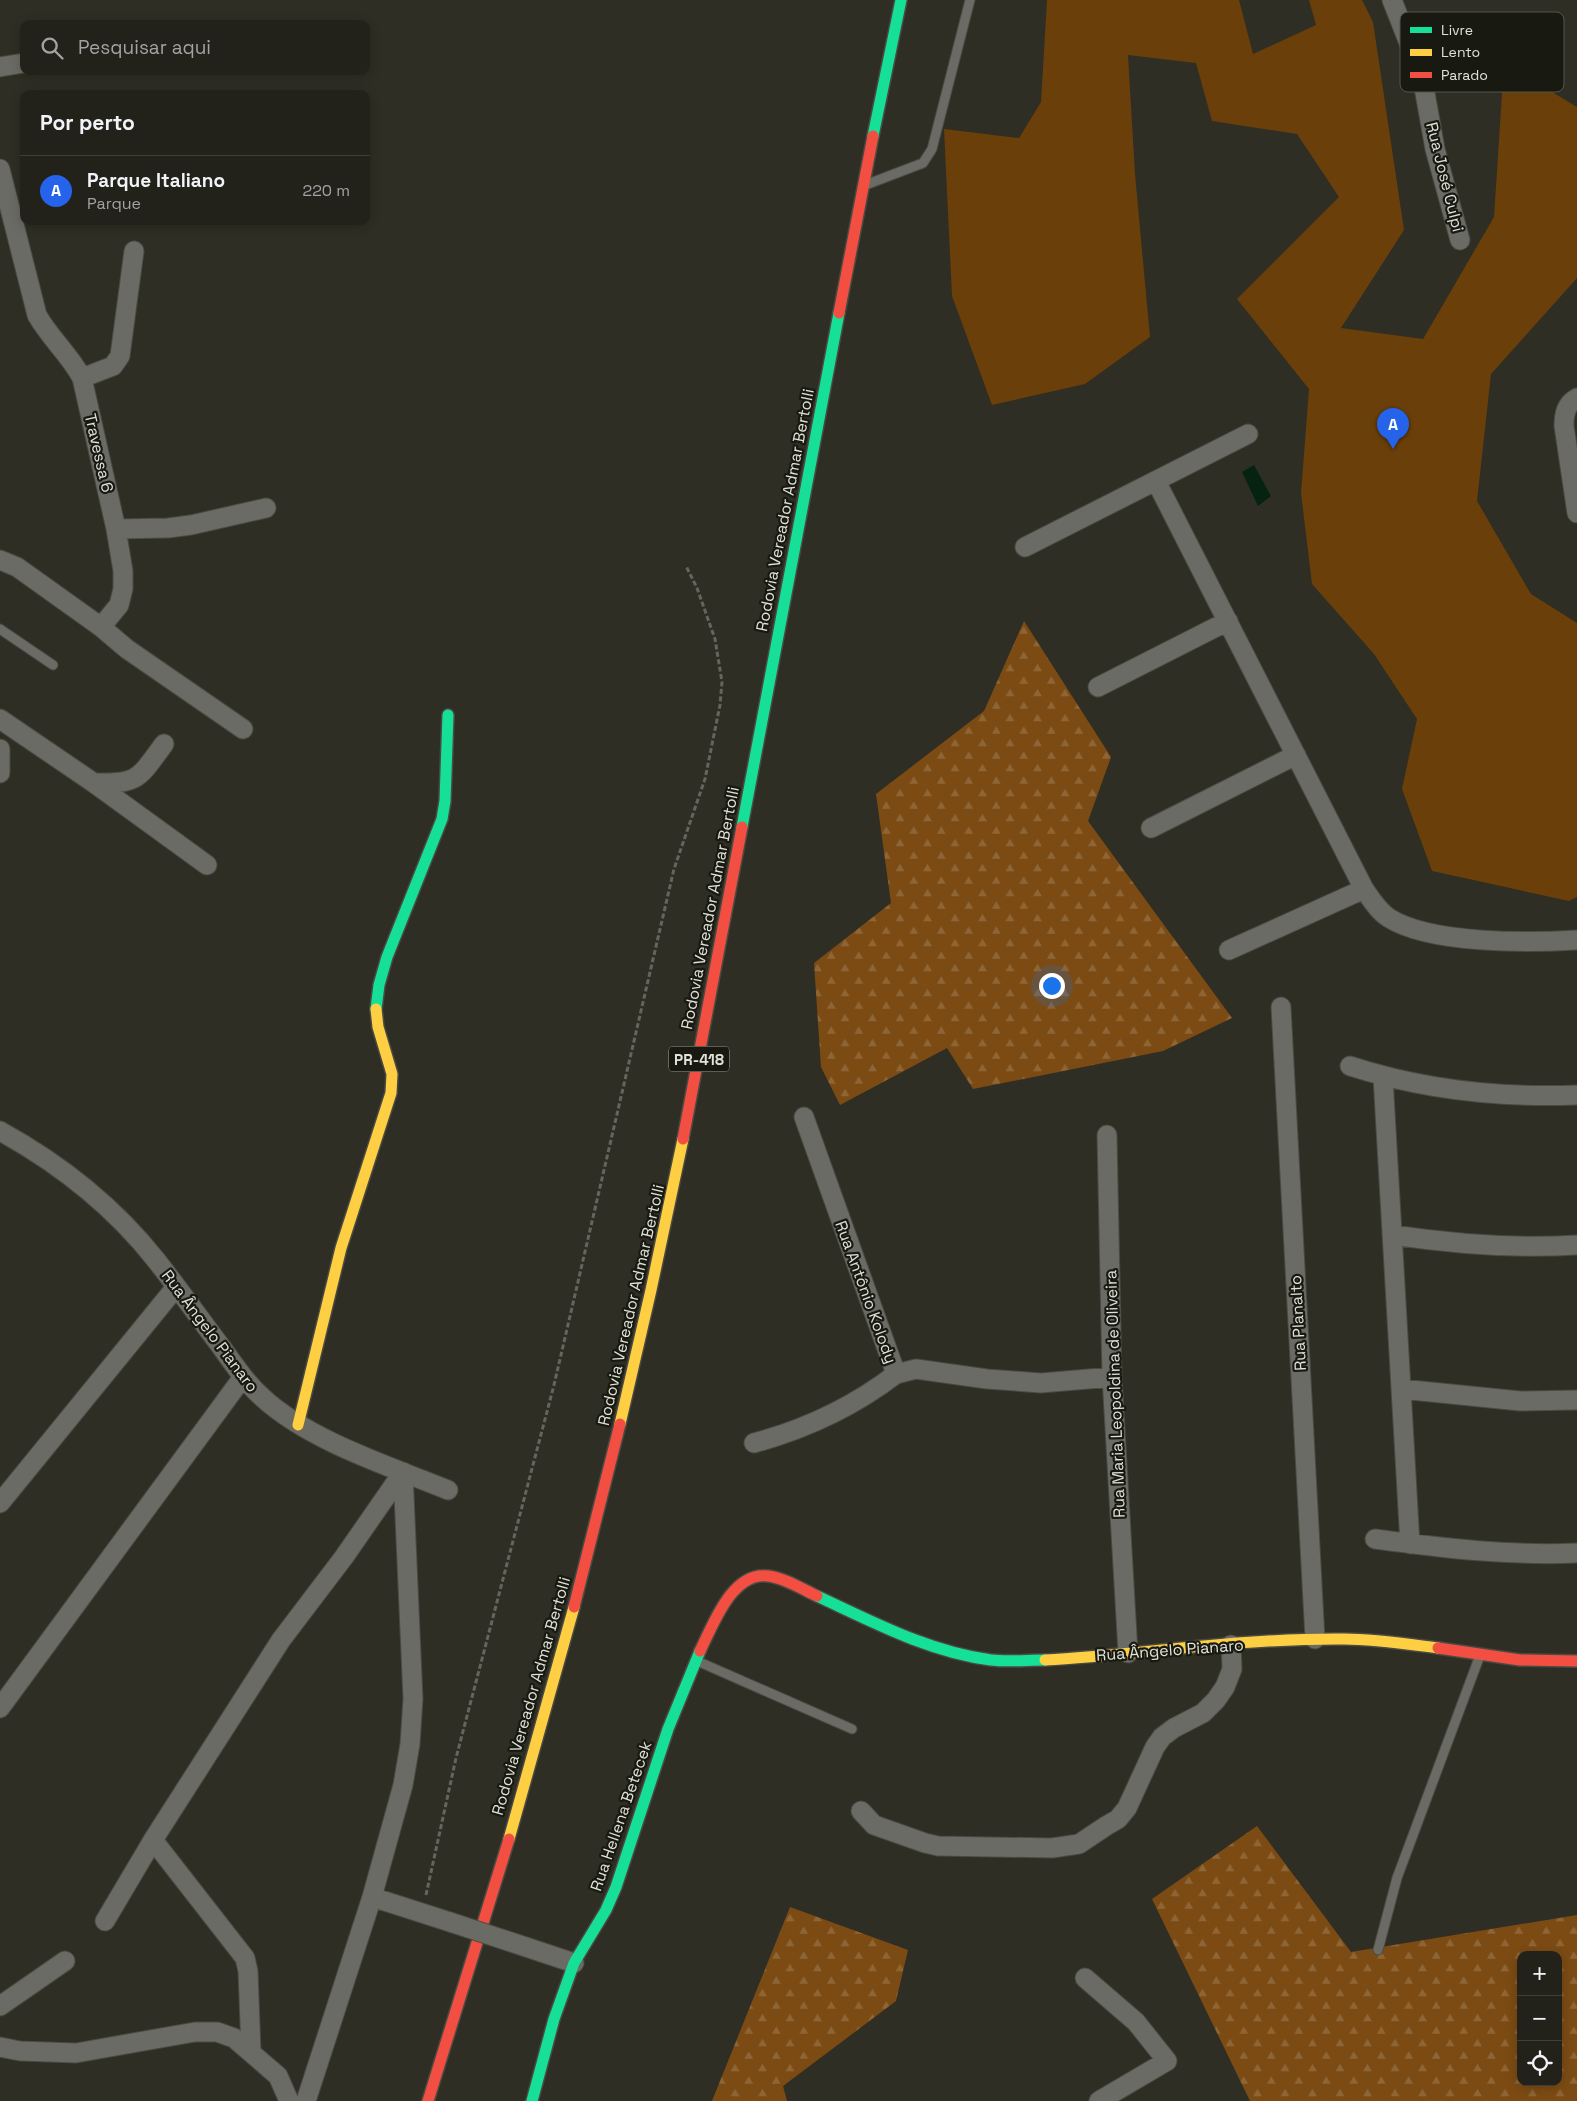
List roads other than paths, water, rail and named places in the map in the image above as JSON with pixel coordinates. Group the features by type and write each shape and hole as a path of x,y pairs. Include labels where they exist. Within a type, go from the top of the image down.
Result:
{"main road":[{"name":"Rodovia Vereador Admar Bertolli","path":"428,2101 499,1873 584,1570 651,1297 677,1172 863,186 900,0"},
{"path":"298,1425 341,1248 357,1192 385,1114 390,1093 392,1074 378,1027 376,1009 379,985 387,957 442,819 445,801 448,715"},
{"name":"Rua Hellena Betecek","path":"532,2101 554,2019 574,1963 602,1917 616,1887 666,1734 695,1660 717,1617 734,1592 743,1583 764,1574 778,1578"},
{"name":"Rua Ângelo Pianaro","path":"778,1578 906,1636 964,1655 991,1660 1020,1661 1315,1640 1376,1640 1520,1660 1577,1661"}],"street":[{"name":"Rua José Culpi","path":"1392,0 1400,20"},
{"path":"0,67 20,64"},
{"name":"Rua José Culpi","path":"1425,92 1435,150 1460,240"},
{"name":"Travessa 6","path":"0,169 37,315 82,378 116,529 123,589 119,605 101,627"},
{"path":"82,378 112,366 120,356 134,251"},
{"path":"1577,398 1571,401 1564,413 1564,426 1577,513"},
{"path":"1025,547 1248,434"},
{"path":"1156,481 1364,889 1386,916 1400,924 1420,930 1499,941 1542,942 1577,940"},
{"path":"116,529 168,528 191,525 266,508"},
{"path":"0,560 16,567 101,627 127,649 243,729"},
{"path":"1098,687 1228,621"},
{"path":"0,719 94,783 207,865"},
{"path":"94,783 118,784 136,778 145,770 164,744"},
{"path":"0,749 0,773"},
{"path":"1151,828 1296,755"},
{"path":"1229,950 1364,889"},
{"name":"Rua Planalto","path":"1281,1006 1315,1640"},
{"path":"1350,1066 1384,1077 1437,1089 1488,1095 1538,1097 1577,1095"},
{"path":"1384,1077 1410,1544"},
{"name":"Rua Antônio Kolody","path":"804,1117 896,1374 916,1369 987,1379 1041,1382 1112,1377"},
{"name":"Rua Ângelo Pianaro","path":"0,1131 56,1166 110,1210 133,1234 176,1287 243,1377 261,1397 298,1425 335,1443 448,1490"},
{"name":"Rua Maria Leopoldina de Oliveira","path":"1107,1135 1112,1377 1128,1653"},
{"path":"1393,1235 1443,1243 1487,1246 1577,1245"},
{"path":"0,1503 176,1287"},
{"path":"754,1443 807,1426 862,1398 896,1374"},
{"path":"0,1708 243,1377"},
{"path":"1402,1389 1520,1401 1577,1400"},
{"path":"104,1921 153,1840 281,1640 344,1558 403,1472"},
{"path":"306,2101 372,1897 403,1785 410,1744 413,1699 403,1472"},
{"path":"1375,1539 1517,1554 1577,1553"},
{"path":"860,1810 874,1826 938,1846 1052,1848 1079,1844 1118,1819 1127,1808 1155,1747 1162,1737 1174,1728 1203,1713 1216,1700 1232,1669 1231,1645"},
{"path":"153,1840 245,1958 248,1970 251,2051"},
{"path":"372,1897 574,1963"},
{"path":"0,2006 65,1961"},
{"path":"1085,1978 1136,2022 1167,2061 1099,2101"},
{"path":"0,2048 20,2051 76,2052 195,2032 217,2032 234,2038 278,2076 289,2101"}],"lane":[{"path":"863,186 923,163 932,150 970,0"},
{"path":"0,629 53,665"},
{"path":"1378,1950 1397,1878 1480,1655"},
{"path":"695,1660 852,1729"}],"place":[{"name":"Parque Italiano","path":"1393,449"}]}
